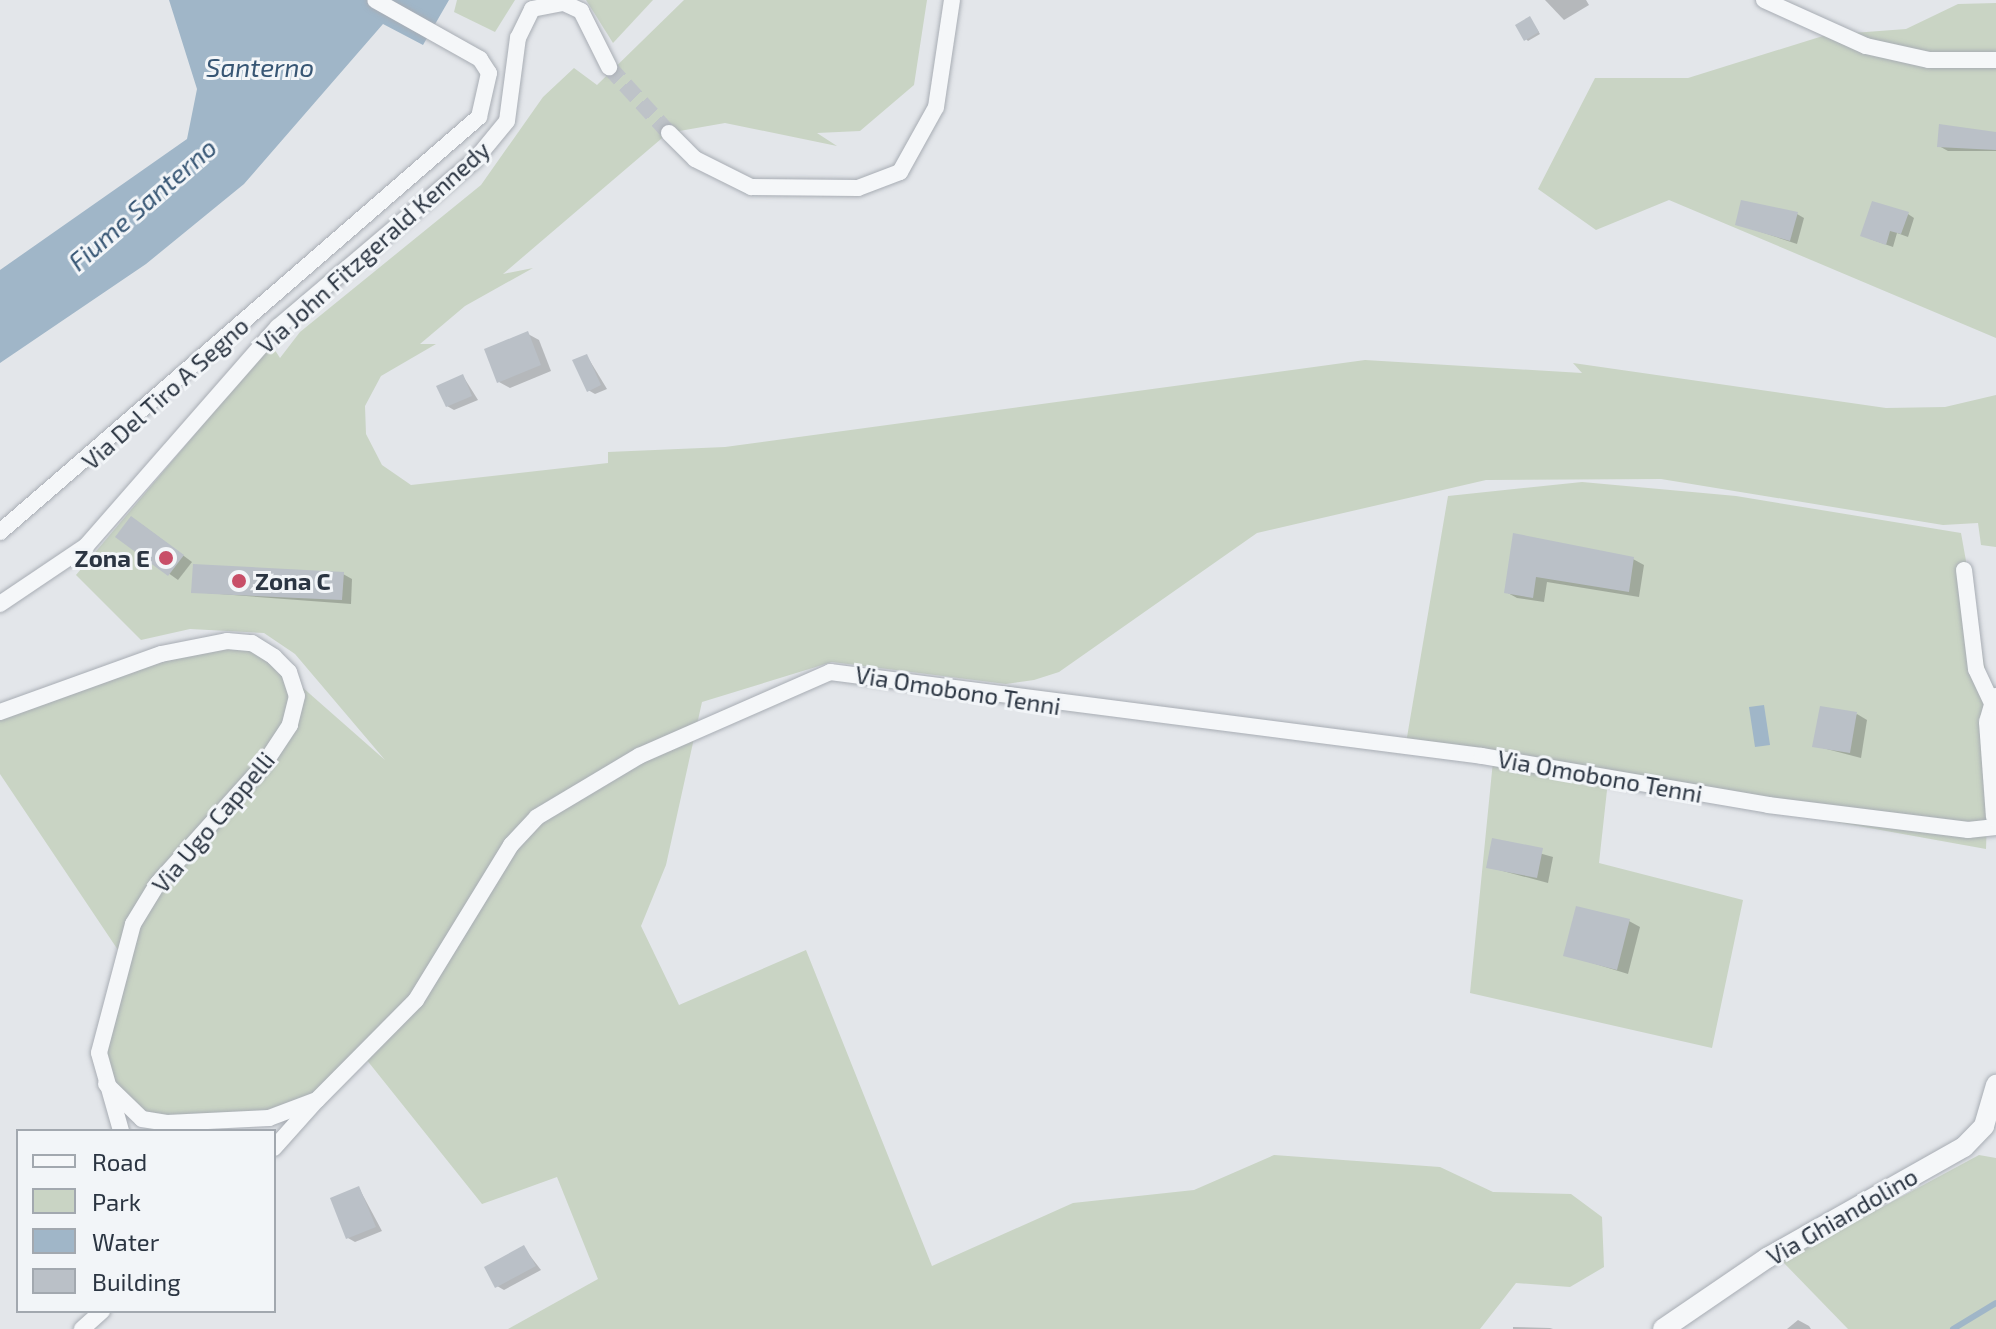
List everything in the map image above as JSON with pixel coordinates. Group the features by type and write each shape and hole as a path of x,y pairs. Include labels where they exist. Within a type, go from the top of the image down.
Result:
{"street":[{"name":"Via Del Tiro A Segno","path":"0,532 479,117 489,73 480,59 375,0"},
{"path":"669,133 695,159 751,187 858,188 900,172 936,107 952,0"},
{"path":"1764,0 1866,46 1929,60 1996,60"},
{"name":"Via John Fitzgerald Kennedy","path":"3,604 86,546 278,327 475,160 507,121 518,38 532,9 564,3 581,11 609,67"},
{"path":"1964,570 1976,669 1994,699 1996,817"},
{"name":"Via Ugo Cappelli","path":"0,712 161,654 227,641 252,643 274,657 289,672 297,696 290,725 263,766 158,883 133,924 104,1014 99,1053 120,1129"},
{"name":"Via Omobono Tenni","path":"106,1084 142,1119 167,1123 269,1118 317,1100 416,1000 511,845 537,817 639,756 830,672 1482,756 1796,809 1996,827"},
{"name":"Via Ghiandolino","path":"1663,1329 1767,1258 1964,1147 1984,1126 1996,1085"},
{"path":"276,1146 317,1100"},
{"path":"82,1329 100,1313"}],"green space":[{"path":"457,0 515,0 495,32 454,12"},
{"path":"586,0 653,0 613,43"},
{"path":"684,0 927,0 914,85 860,131 817,133 837,146 725,123 668,133 503,274 533,268 465,306 420,344 436,344 381,376 365,406 366,434 382,465 411,485 608,463 608,452 725,447 1365,360 1582,373 1573,363 1886,408 1945,407 1996,395 1996,547 1981,545 1978,523 1943,525 1661,479 1486,480 1257,533 1059,672 1034,680 1006,684 832,662 702,702 666,865 641,926 679,1005 806,950 932,1266 1073,1203 1194,1190 1274,1155 1440,1167 1493,1192 1571,1194 1602,1217 1604,1267 1570,1287 1516,1283 1480,1329 508,1329 598,1279 557,1177 482,1204 362,1054 317,1100 215,1124 142,1119 106,1084 99,1053 122,956 0,774 0,715 227,641 252,643 385,760 295,654 264,633 190,629 141,640 76,575 271,344 280,358 300,332 481,185 543,97 574,68 597,85"},
{"path":"1996,3 1996,338 1669,200 1596,230 1538,189 1595,78 1688,78 1826,35 1906,29 1958,4"},
{"path":"1582,482 1736,496 1961,533 1991,701 1986,849 1608,781 1599,863 1743,900 1712,1048 1470,993 1493,761 1405,749 1448,496"},
{"path":"1979,1155 1996,1158 1996,1329 1848,1329 1782,1261"}],"water":[{"name":"Santerno","path":"169,0 449,0 423,45 383,24 244,184 146,264 0,363 0,270 187,139 197,89"},
{"path":"1764,705 1770,745 1755,747 1749,707"}],"building":[{"path":"1530,16 1539,32 1524,41 1515,25"},
{"path":"1939,124 1996,132 1996,150 1937,147"},
{"path":"1741,200 1798,212 1790,241 1735,225"},
{"path":"1872,201 1909,212 1901,234 1890,231 1886,245 1860,236"},
{"path":"528,331 541,365 497,383 484,349"},
{"path":"587,354 601,385 587,392 572,360"},
{"path":"463,374 472,396 446,407 436,386"},
{"path":"131,516 184,555 168,576 115,537"},
{"path":"1513,533 1634,557 1629,592 1536,577 1533,598 1504,593"},
{"path":"193,564 344,572 342,600 191,593"},
{"path":"1820,706 1857,712 1850,753 1812,747"},
{"path":"1492,838 1543,848 1537,878 1486,868"},
{"path":"1576,906 1630,919 1617,970 1563,956"},
{"path":"359,1186 376,1227 346,1239 330,1198"},
{"path":"524,1245 536,1266 495,1288 484,1267"}],"waterway":[{"path":"1953,1329 1996,1303"}],"tunnel":[{"path":"609,67 669,133"}],"place":[{"name":"Zona E","path":"166,558"},
{"name":"Zona C","path":"239,581"}],"water label":[{"name":"Fiume Santerno","path":"142,204"}]}
